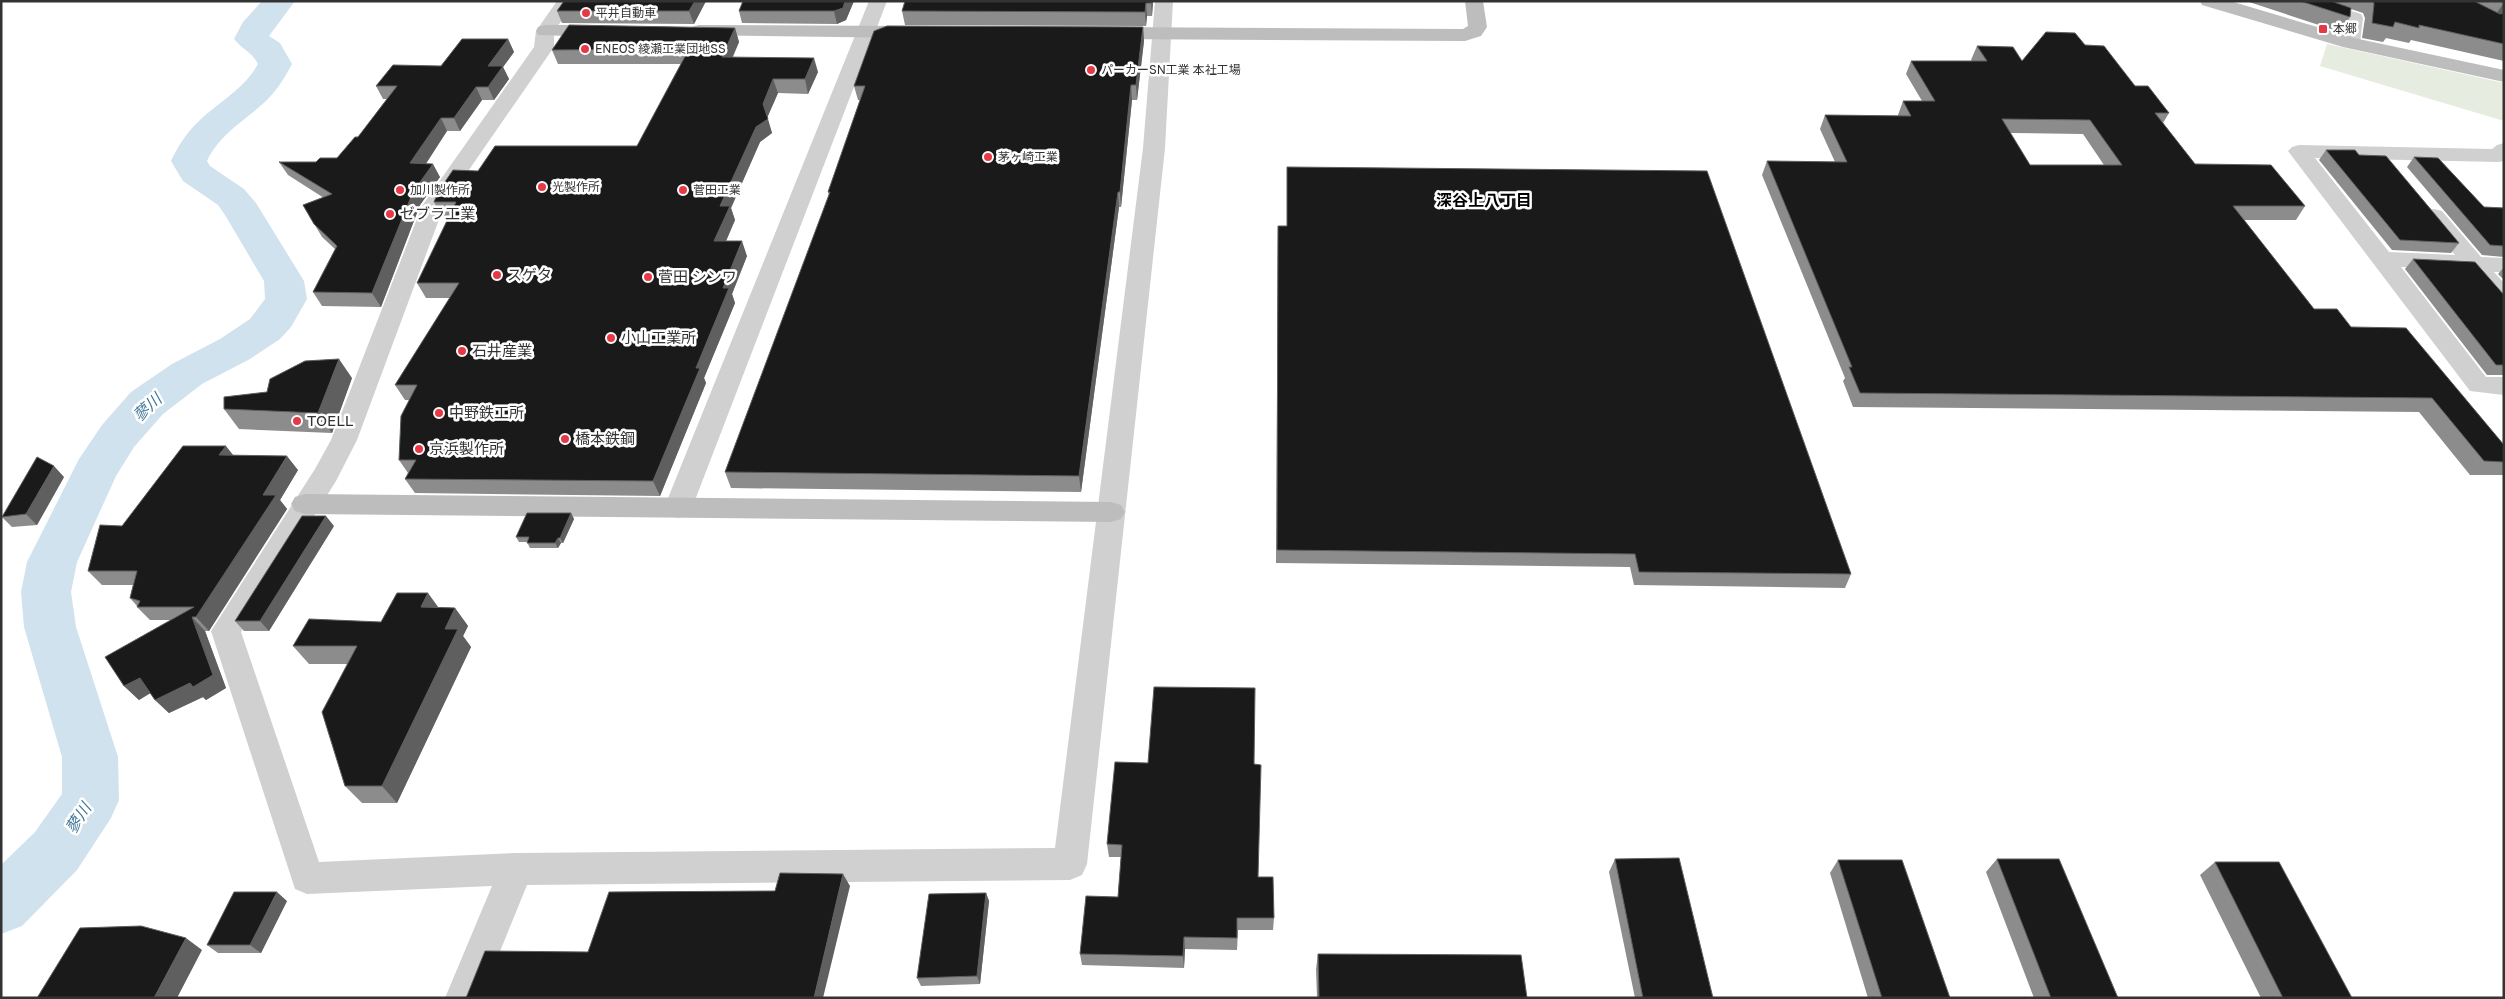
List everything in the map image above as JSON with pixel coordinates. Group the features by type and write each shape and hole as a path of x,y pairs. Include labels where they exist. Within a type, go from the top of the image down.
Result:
{"street":[{"path":"566,1 546,31 544,47 433,206 344,440 326,474 305,504 226,631 307,878 516,869 1070,864 1154,148 1164,1"},
{"path":"678,508 878,1"},
{"path":"1093,33 1465,34 1474,32 1478,27 1474,1"},
{"path":"2300,1 2354,18 2350,43"},
{"path":"2212,2 2350,43 2504,76"},
{"path":"546,31 615,31"},
{"path":"685,31 925,32"},
{"path":"2502,156 2299,151 2384,259 2479,385 2504,386"},
{"path":"2381,153 2399,175"},
{"path":"2418,197 2504,299"},
{"path":"2384,259 2504,264"},
{"path":"305,504 1110,512"},
{"path":"463,998 516,869"}],"shaded area":[{"path":"2327,44 2504,83 2504,121 2320,66"}],"building":[{"path":"564,1 695,1 689,11 557,11"},
{"path":"743,1 845,1 843,8 834,11 739,11"},
{"path":"905,1 1151,1 1151,3 1146,3 1145,12 902,11"},
{"path":"2300,1 2331,1 2351,8 2350,17"},
{"path":"2373,1 2474,1 2500,14 2504,13 2504,44 2419,25 2419,28 2395,22 2393,27 2372,23"},
{"path":"569,25 735,28 722,57 814,58 805,79 773,79 763,104 768,119 756,127 720,206 730,206 714,241 742,241 723,288 729,288 696,368 700,368 653,481 405,479 416,460 399,460 401,416 417,385 395,385 459,283 417,283 456,202 434,202 438,192 453,170 478,171 495,146 637,146 689,49 552,50"},
{"path":"887,26 1143,27 1136,85 1131,85 1120,192 1118,192 1079,476 725,472 830,192 828,192 865,86 854,86 874,31"},
{"path":"2046,32 2075,33 2085,45 2104,46 2135,86 2148,86 2169,113 2155,113 2195,164 2271,165 2305,206 2233,206 2314,309 2337,309 2351,327 2406,328 2504,445 2504,462 2484,461 2432,398 1860,393 1849,367 1852,367 1767,161 1847,162 1825,115 1911,116 1903,101 1935,101 1911,61 1987,61 1977,46 2013,47 2022,61","holes":["2002,119 2090,120 2122,165 2030,165"]},
{"path":"462,39 508,39 488,66 503,66 488,87 476,87 454,118 441,118 410,163 433,164 413,192 372,293 313,292 337,246 314,224 303,205 332,194 279,162 316,162 320,158 337,158 355,137 358,137 397,86 376,86 393,65 441,66"},
{"path":"2326,150 2355,150 2359,155 2386,156 2459,243 2400,240"},
{"path":"2414,157 2438,158 2484,207 2504,208 2504,246 2490,245"},
{"path":"1287,167 1707,171 1851,574 1639,572 1635,554 1277,550 1278,226 1287,226"},
{"path":"2413,259 2475,262 2504,295 2504,365 2496,365"},
{"path":"339,359 318,413 224,409 224,397 267,392 270,379 305,361"},
{"path":"183,446 226,446 219,455 287,456 263,495 276,495 196,617 192,617 213,675 193,687 190,683 155,700 140,678 124,686 105,657 194,607 137,607 140,601 130,598 137,571 88,571 100,525 122,526"},
{"path":"37,457 54,466 26,514 2,517"},
{"path":"527,513 571,513 560,538 555,543 527,543 529,537 516,537"},
{"path":"302,516 326,516 260,621 235,621"},
{"path":"397,593 428,593 421,607 455,608 445,629 458,629 382,786 345,786 322,712 357,646 293,646 309,619 381,622"},
{"path":"1154,687 1255,688 1254,764 1261,765 1258,877 1273,877 1274,918 1237,918 1237,938 1184,937 1183,956 1080,954 1086,896 1118,897 1122,845 1107,844 1115,762 1148,763"},
{"path":"1679,858 1713,998 1643,998 1615,859"},
{"path":"1997,859 2059,859 2118,998 2051,998"},
{"path":"1838,860 1902,860 1950,998 1882,998"},
{"path":"2215,862 2279,862 2352,998 2283,998"},
{"path":"780,873 843,874 814,998 466,998 485,951 588,952 609,892 775,891"},
{"path":"234,892 277,892 250,945 207,945"},
{"path":"986,893 977,976 917,978 929,894"},
{"path":"141,926 186,938 154,998 37,998 80,928"},
{"path":"1318,954 1521,955 1527,998 1319,998"}],"waterway":[{"name":"蓼川","path":"1,906 56,851 91,800 90,757 50,627 46,592 52,562 95,471 118,436 147,403 187,374 235,349 265,329 276,317 286,299 284,281 242,211 231,197 196,173 189,161 203,137 246,101 269,75 275,64 268,50 251,39 255,29 279,1"}],"place":[{"name":"平井自動車","path":"586,13"},
{"name":"本郷","path":"2323,29"},
{"name":"ENEOS 綾瀬工業団地SS","path":"585,49"},
{"name":"パーカーSN工業 本社工場","path":"1091,70"},
{"name":"茅ヶ崎工業","path":"988,157"},
{"name":"光製作所","path":"542,187"},
{"name":"加川製作所","path":"400,190"},
{"name":"菅田工業","path":"683,190"},
{"name":"ゼブラ工業","path":"390,214"},
{"name":"スゲタ","path":"497,275"},
{"name":"菅田 シンワ","path":"648,277"},
{"name":"小山工業所","path":"611,338"},
{"name":"石井産業","path":"462,351"},
{"name":"中野鉄工所","path":"439,413"},
{"name":"TOELL","path":"297,421"},
{"name":"橋本鉄鋼","path":"565,439"},
{"name":"京浜製作所","path":"419,449"}],"district":[{"name":"深谷上八丁目","path":"1484,200"}]}
